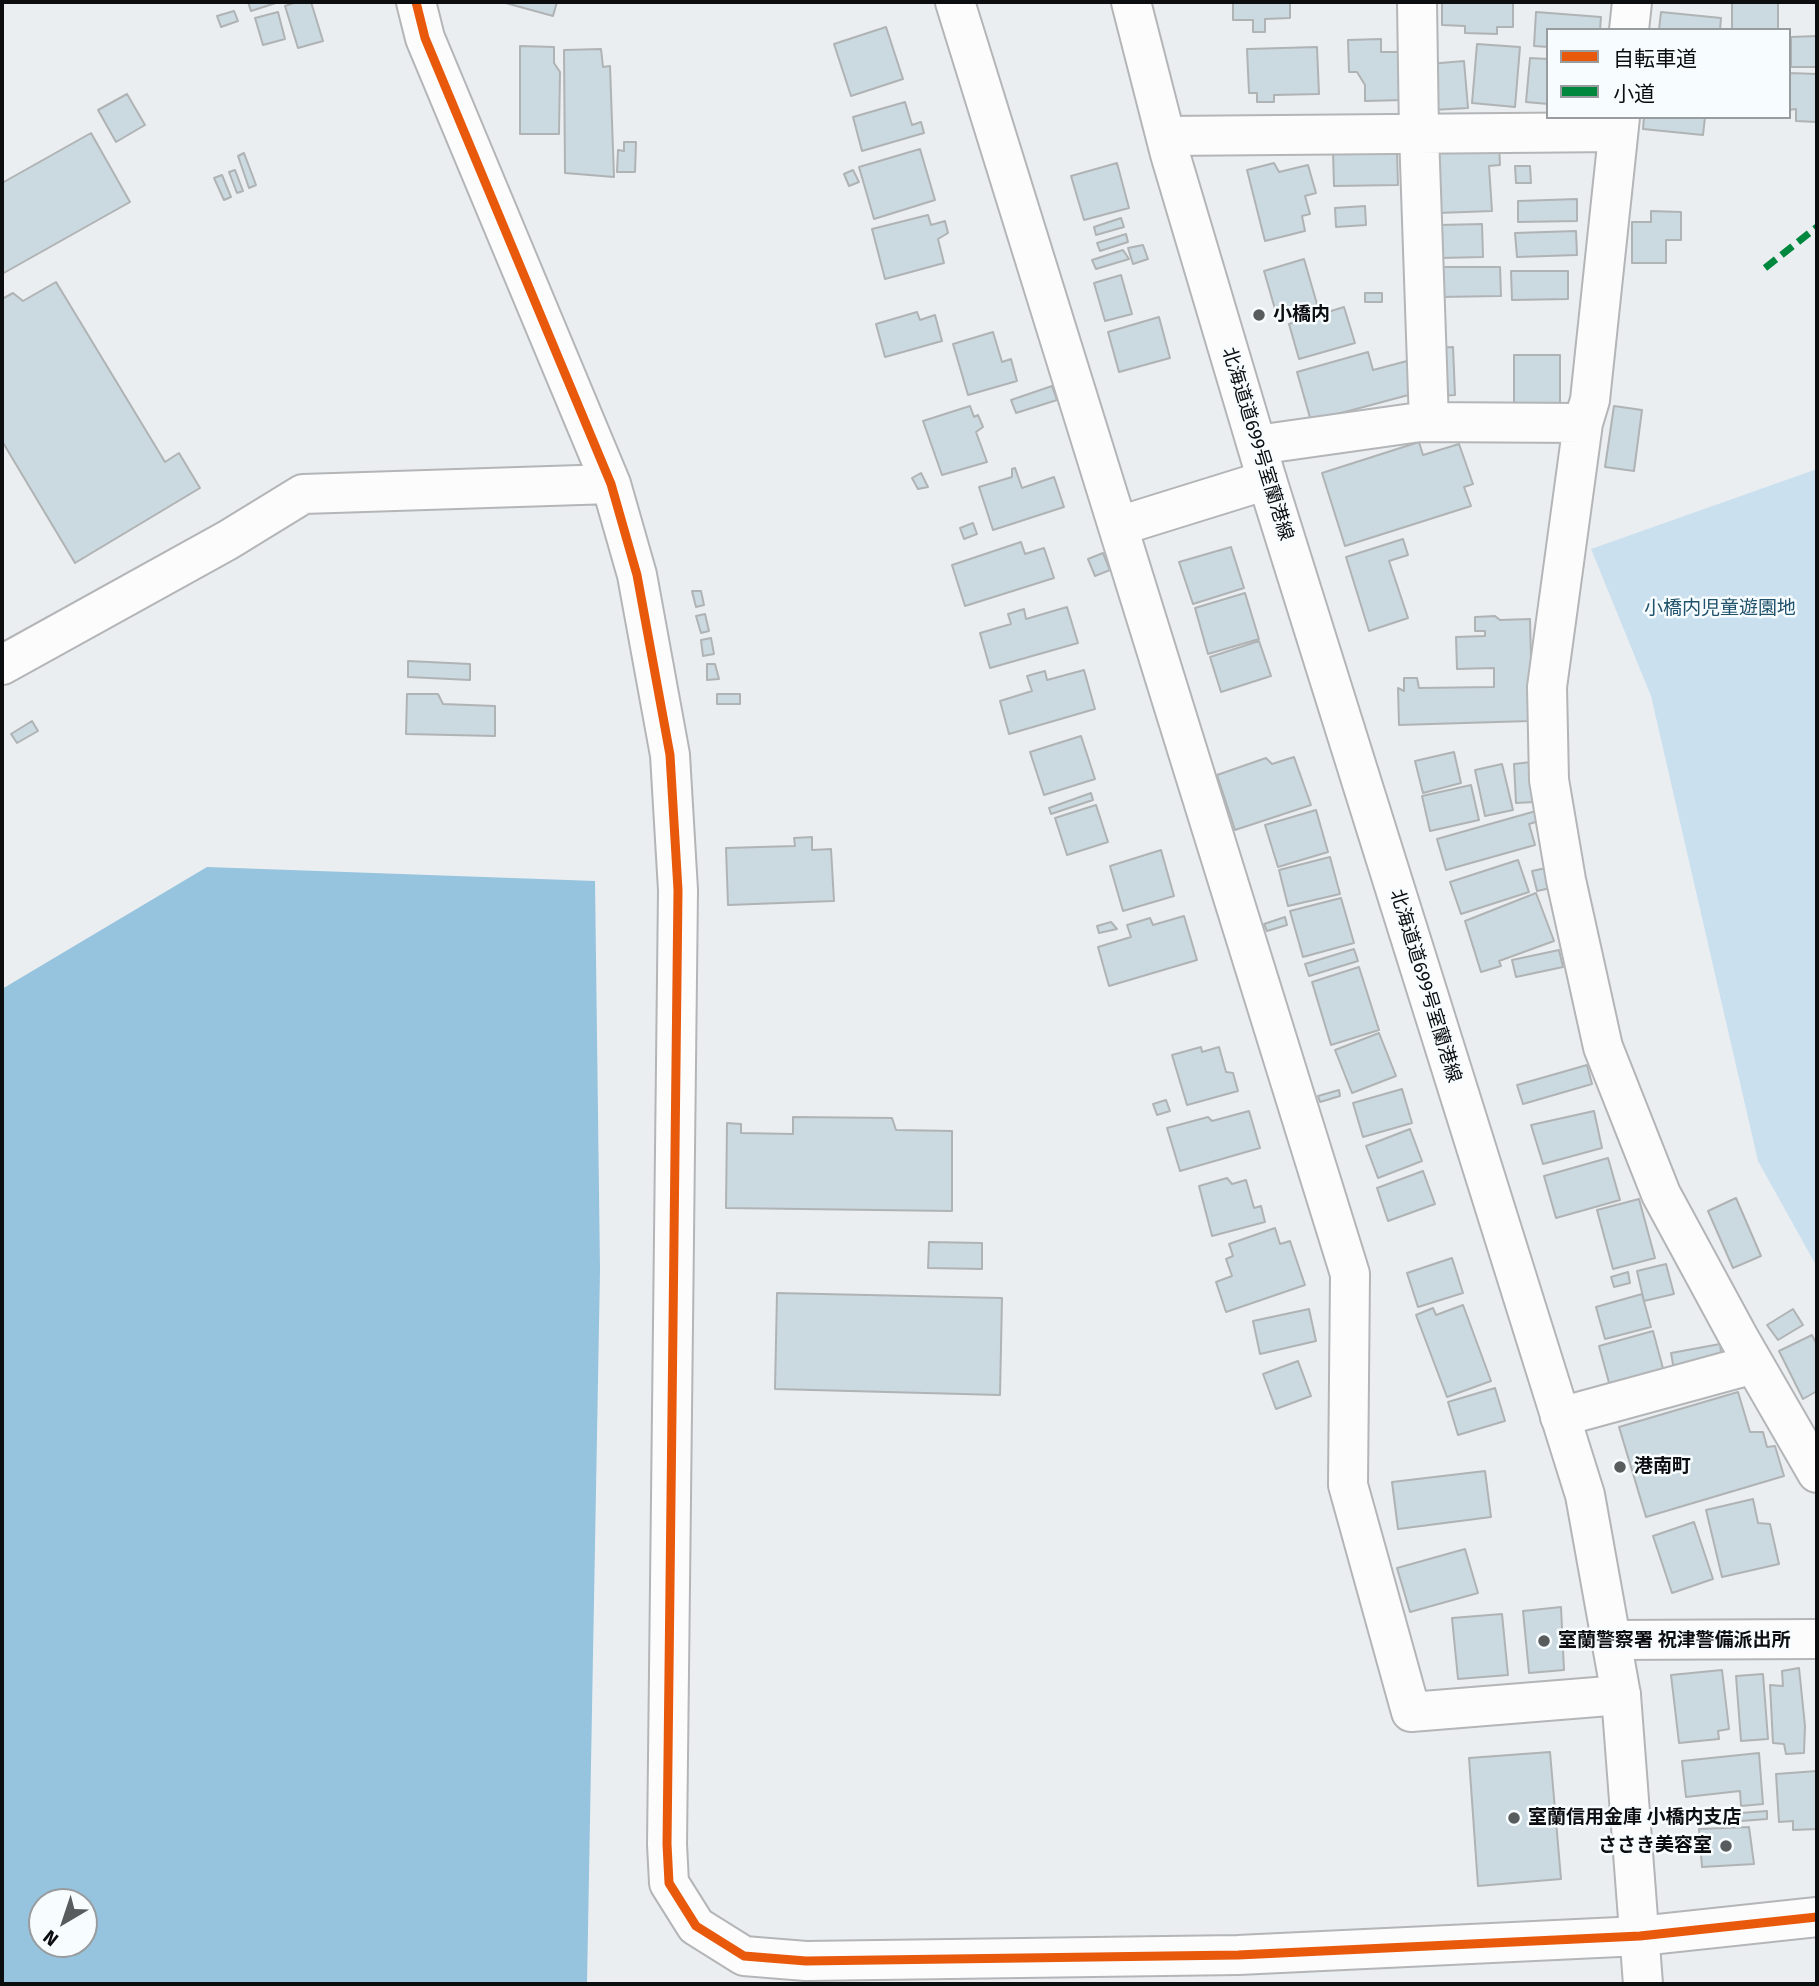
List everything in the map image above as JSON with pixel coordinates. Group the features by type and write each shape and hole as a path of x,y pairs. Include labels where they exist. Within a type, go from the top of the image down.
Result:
{"street":[{"path":"416,2 425,38 611,484 637,575 670,755 678,890 667,1844 669,1882 696,1926 744,1956 964,1971 1640,1936 1817,1917"},
{"path":"955,2 1350,1274 1348,1485 1411,1712 1621,1695"},
{"name":"北海道道699号室蘭港線","path":"1131,2 1166,136 1262,462 1585,1495 1621,1695 1643,1984"},
{"path":"1417,2 1429,422"},
{"path":"1629,28 1632,2"},
{"path":"1166,136 1419,134 1619,125 1590,400 1583,423 1547,687 1549,780 1566,880 1603,1047 1661,1194 1817,1473"},
{"path":"1119,526 1262,462 1429,422 1583,423"},
{"path":"2,665 228,540 303,494 611,484"},
{"path":"1560,1417 1754,1364"},
{"path":"1612,1640 1817,1639"}],"green space":[{"name":"小橋内児童遊園地","path":"1817,469 1817,1267 1758,1161 1651,696 1591,549"}],"water":[{"path":"207,867 595,881 600,1270 587,1984 2,1984 2,989"}],"building":[{"path":"248,2 279,2 251,11"},
{"path":"297,2 311,2 323,41 298,48 285,6"},
{"path":"502,2 557,2 553,16"},
{"path":"1233,2 1290,2 1290,18 1265,19 1265,32 1253,32 1253,20 1233,20"},
{"path":"1442,2 1513,2 1513,27 1497,27 1497,34 1465,33 1465,26 1442,25"},
{"path":"1732,2 1778,3 1778,28 1732,28"},
{"path":"234,11 238,21 221,27 217,16"},
{"path":"278,12 285,39 263,45 255,18"},
{"path":"1536,12 1601,17 1600,28 1546,28 1546,47 1534,46"},
{"path":"1661,12 1721,18 1720,28 1659,28"},
{"path":"886,27 903,79 851,96 834,44"},
{"path":"1817,36 1817,67 1791,67 1791,37"},
{"path":"1381,39 1381,52 1405,52 1405,100 1365,101 1365,85 1357,72 1349,72 1348,40"},
{"path":"1477,44 1520,47 1515,107 1472,103"},
{"path":"520,46 554,47 554,63 560,72 559,134 520,134"},
{"path":"1317,47 1319,94 1274,95 1274,102 1257,102 1257,93 1249,93 1247,49"},
{"path":"601,49 603,67 610,66 614,177 565,173 564,50"},
{"path":"1530,58 1546,59 1546,104 1526,102"},
{"path":"1464,61 1468,108 1432,110 1429,64"},
{"path":"1791,73 1817,74 1817,122 1796,121 1796,109 1791,110"},
{"path":"127,94 145,125 116,142 98,110"},
{"path":"905,102 912,125 921,122 924,133 862,151 853,117"},
{"path":"1644,119 1705,119 1703,135 1643,129"},
{"path":"91,133 130,202 2,274 2,183"},
{"path":"624,142 636,142 635,172 617,172 618,150 624,151"},
{"path":"1499,146 1500,165 1489,166 1492,211 1438,213 1435,149"},
{"path":"920,149 935,200 874,219 859,167"},
{"path":"1397,152 1398,185 1334,186 1333,153"},
{"path":"244,153 256,185 249,188 238,156"},
{"path":"1117,163 1129,208 1084,220 1071,176"},
{"path":"1274,163 1279,172 1308,165 1316,193 1305,196 1310,214 1302,216 1305,231 1265,241 1247,170"},
{"path":"1515,166 1530,166 1531,183 1516,183"},
{"path":"235,170 243,191 237,193 229,172"},
{"path":"853,170 859,182 849,186 844,174"},
{"path":"222,175 231,197 224,200 214,178"},
{"path":"1577,199 1577,221 1518,222 1518,201"},
{"path":"1365,206 1366,225 1336,227 1335,208"},
{"path":"1651,211 1681,212 1681,240 1666,240 1666,263 1632,263 1632,222 1651,222"},
{"path":"928,215 931,225 945,221 948,233 938,239 944,263 885,279 872,229"},
{"path":"1121,218 1124,227 1096,235 1094,227"},
{"path":"1482,224 1483,257 1440,258 1439,225"},
{"path":"1576,231 1577,255 1517,257 1515,233"},
{"path":"1126,234 1128,242 1100,251 1097,243"},
{"path":"1143,245 1148,259 1133,264 1128,248"},
{"path":"1123,250 1129,259 1096,269 1092,260"},
{"path":"1304,259 1317,304 1277,316 1264,271"},
{"path":"1439,267 1500,267 1501,296 1439,297"},
{"path":"1511,271 1568,271 1568,299 1512,300"},
{"path":"1121,275 1132,314 1105,321 1094,283"},
{"path":"56,282 165,462 179,453 200,488 75,563 2,441 2,299 13,293 23,301"},
{"path":"1365,293 1382,293 1382,302 1365,302"},
{"path":"1344,307 1355,343 1299,359 1289,324"},
{"path":"917,312 920,320 935,315 942,341 885,357 876,324"},
{"path":"1159,317 1170,358 1119,372 1108,332"},
{"path":"993,332 1002,362 1011,359 1017,381 968,395 953,344"},
{"path":"1453,347 1455,395 1440,396 1438,348"},
{"path":"1368,352 1373,370 1407,361 1416,393 1311,421 1297,372"},
{"path":"1514,355 1560,355 1560,406 1514,406"},
{"path":"1052,386 1057,400 1016,413 1011,400"},
{"path":"970,406 974,417 978,415 983,427 976,432 987,462 942,475 923,421"},
{"path":"1614,406 1642,410 1634,471 1605,467"},
{"path":"1419,442 1423,455 1459,444 1473,484 1464,487 1471,506 1345,546 1322,473"},
{"path":"1015,468 1022,488 1054,477 1064,507 993,530 979,487 1012,477 1012,469"},
{"path":"921,473 928,487 918,489 912,478"},
{"path":"973,523 977,534 964,539 960,528"},
{"path":"1403,539 1408,555 1389,561 1408,618 1369,631 1346,557"},
{"path":"1021,542 1025,554 1044,548 1054,578 965,606 952,565"},
{"path":"1231,547 1244,588 1193,604 1179,562"},
{"path":"1103,553 1110,570 1095,576 1088,559"},
{"path":"692,591 701,591 704,605 696,607"},
{"path":"1245,593 1259,639 1208,654 1195,608"},
{"path":"1067,607 1078,643 990,668 980,633 1011,624 1008,614 1024,609 1026,619"},
{"path":"705,614 709,631 701,633 696,616"},
{"path":"1495,616 1500,620 1530,619 1530,721 1399,725 1398,688 1404,691 1404,678 1417,678 1419,688 1494,687 1494,668 1457,669 1456,637 1485,636 1485,631 1475,631 1475,617"},
{"path":"711,638 714,654 703,656 701,640"},
{"path":"1259,641 1271,676 1221,692 1210,657"},
{"path":"408,661 470,664 470,680 408,677"},
{"path":"707,664 715,664 719,679 707,680"},
{"path":"1084,670 1095,709 1009,734 1000,701 1032,691 1027,676 1045,671 1047,680"},
{"path":"407,694 438,694 443,704 495,706 495,736 406,734"},
{"path":"717,694 740,694 740,704 717,704"},
{"path":"32,721 38,731 17,743 11,734"},
{"path":"1081,736 1095,779 1044,795 1030,752"},
{"path":"1454,752 1461,783 1423,793 1415,761"},
{"path":"1294,757 1311,805 1235,830 1217,775 1266,758 1272,764"},
{"path":"1531,762 1534,802 1516,803 1514,764"},
{"path":"1502,764 1513,810 1485,816 1475,770"},
{"path":"1471,785 1479,820 1430,831 1422,796"},
{"path":"1091,793 1093,800 1051,814 1049,808"},
{"path":"1096,805 1108,842 1067,855 1055,818"},
{"path":"1316,810 1328,852 1278,867 1265,825"},
{"path":"1536,811 1539,821 1529,824 1535,845 1446,870 1437,839"},
{"path":"812,837 812,850 831,849 834,901 728,905 726,848 795,846 794,838"},
{"path":"1161,850 1174,896 1123,911 1110,866"},
{"path":"1330,857 1340,894 1288,906 1279,870"},
{"path":"1518,860 1529,892 1461,914 1450,882"},
{"path":"1546,868 1551,888 1537,891 1532,871"},
{"path":"1536,893 1554,941 1499,961 1501,966 1481,972 1465,921"},
{"path":"1341,898 1354,943 1303,957 1290,911"},
{"path":"1184,916 1197,960 1109,986 1098,947 1131,937 1127,925 1150,918 1153,925"},
{"path":"1285,917 1287,925 1267,931 1264,924"},
{"path":"1111,922 1117,929 1099,933 1097,926"},
{"path":"1354,949 1358,961 1309,976 1305,964"},
{"path":"1559,950 1563,967 1516,977 1512,960"},
{"path":"1359,967 1379,1030 1331,1045 1312,982"},
{"path":"1379,1033 1396,1076 1352,1093 1335,1050"},
{"path":"1201,1047 1202,1052 1219,1047 1226,1072 1233,1073 1238,1091 1187,1105 1172,1055"},
{"path":"1587,1065 1592,1084 1523,1104 1517,1085"},
{"path":"1402,1089 1412,1123 1363,1137 1353,1103"},
{"path":"1339,1090 1340,1096 1320,1102 1318,1096"},
{"path":"1166,1100 1170,1111 1157,1115 1153,1104"},
{"path":"1249,1111 1260,1148 1180,1171 1167,1128 1208,1117 1212,1121"},
{"path":"1594,1111 1602,1148 1543,1164 1531,1125"},
{"path":"793,1117 892,1118 896,1130 952,1131 952,1211 726,1208 727,1123 741,1124 741,1133 793,1134"},
{"path":"1410,1129 1422,1161 1378,1178 1366,1146"},
{"path":"1608,1158 1620,1200 1556,1218 1544,1176"},
{"path":"1423,1171 1435,1204 1388,1221 1377,1188"},
{"path":"1227,1178 1232,1184 1246,1180 1254,1208 1261,1206 1265,1222 1212,1236 1199,1186"},
{"path":"1736,1198 1761,1256 1733,1268 1708,1211"},
{"path":"1639,1199 1655,1258 1613,1269 1597,1210"},
{"path":"1275,1228 1280,1244 1290,1241 1305,1285 1226,1312 1216,1282 1232,1276 1226,1259 1233,1256 1229,1244"},
{"path":"929,1242 982,1243 982,1269 928,1268"},
{"path":"1452,1258 1463,1293 1418,1307 1407,1273"},
{"path":"1666,1264 1674,1294 1644,1301 1637,1271"},
{"path":"1628,1272 1630,1283 1614,1287 1611,1277"},
{"path":"777,1293 1002,1298 1000,1395 775,1389"},
{"path":"1642,1294 1651,1327 1605,1339 1596,1307"},
{"path":"1463,1305 1491,1381 1447,1397 1416,1315 1433,1308 1436,1315"},
{"path":"1309,1309 1316,1341 1260,1354 1253,1321"},
{"path":"1793,1309 1803,1325 1778,1340 1767,1325"},
{"path":"1653,1331 1665,1376 1611,1390 1599,1346"},
{"path":"1812,1335 1817,1345 1817,1391 1803,1399 1779,1351"},
{"path":"1720,1344 1722,1361 1674,1370 1671,1353"},
{"path":"1298,1361 1311,1396 1276,1409 1263,1374"},
{"path":"1495,1388 1505,1421 1458,1435 1448,1402"},
{"path":"1738,1392 1750,1432 1763,1432 1767,1447 1775,1446 1784,1476 1646,1517 1619,1427"},
{"path":"1485,1471 1491,1517 1398,1529 1392,1482"},
{"path":"1753,1499 1758,1523 1770,1524 1779,1564 1722,1577 1706,1510"},
{"path":"1694,1522 1713,1579 1672,1593 1653,1536"},
{"path":"1465,1549 1478,1593 1410,1612 1397,1568"},
{"name":"室蘭警察署 祝津警備派出所","path":"1561,1607 1564,1670 1529,1673 1523,1611"},
{"path":"1502,1614 1508,1675 1458,1679 1452,1618"},
{"path":"1799,1668 1805,1726 1804,1753 1786,1754 1784,1744 1773,1743 1770,1685 1783,1686 1782,1671"},
{"path":"1722,1670 1729,1729 1718,1731 1719,1739 1679,1743 1671,1675"},
{"path":"1763,1674 1768,1739 1741,1741 1736,1676"},
{"name":"室蘭信用金庫 小橋内支店","path":"1550,1752 1561,1879 1478,1886 1469,1758"},
{"path":"1759,1753 1763,1804 1741,1806 1740,1791 1686,1797 1682,1761"},
{"path":"1817,1771 1817,1829 1793,1830 1793,1821 1779,1822 1776,1774"},
{"path":"1767,1811 1767,1819 1728,1822 1727,1814"},
{"name":"ささき美容室","path":"1749,1827 1754,1864 1702,1867 1699,1829"}],"marked path":[{"path":"1765,268 1817,227"}],"cycle path":[{"path":"416,2 425,38 611,484 637,575 670,755 678,890 667,1844 669,1883 696,1926 744,1956 806,1961 1238,1955 1640,1936 1817,1917"}],"place":[{"name":"小橋内","path":"1259,315"},
{"name":"港南町","path":"1620,1467"},
{"name":"室蘭警察署 祝津警備派出所","path":"1544,1641"},
{"name":"室蘭信用金庫 小橋内支店","path":"1514,1818"},
{"name":"ささき美容室","path":"1726,1846"}]}
